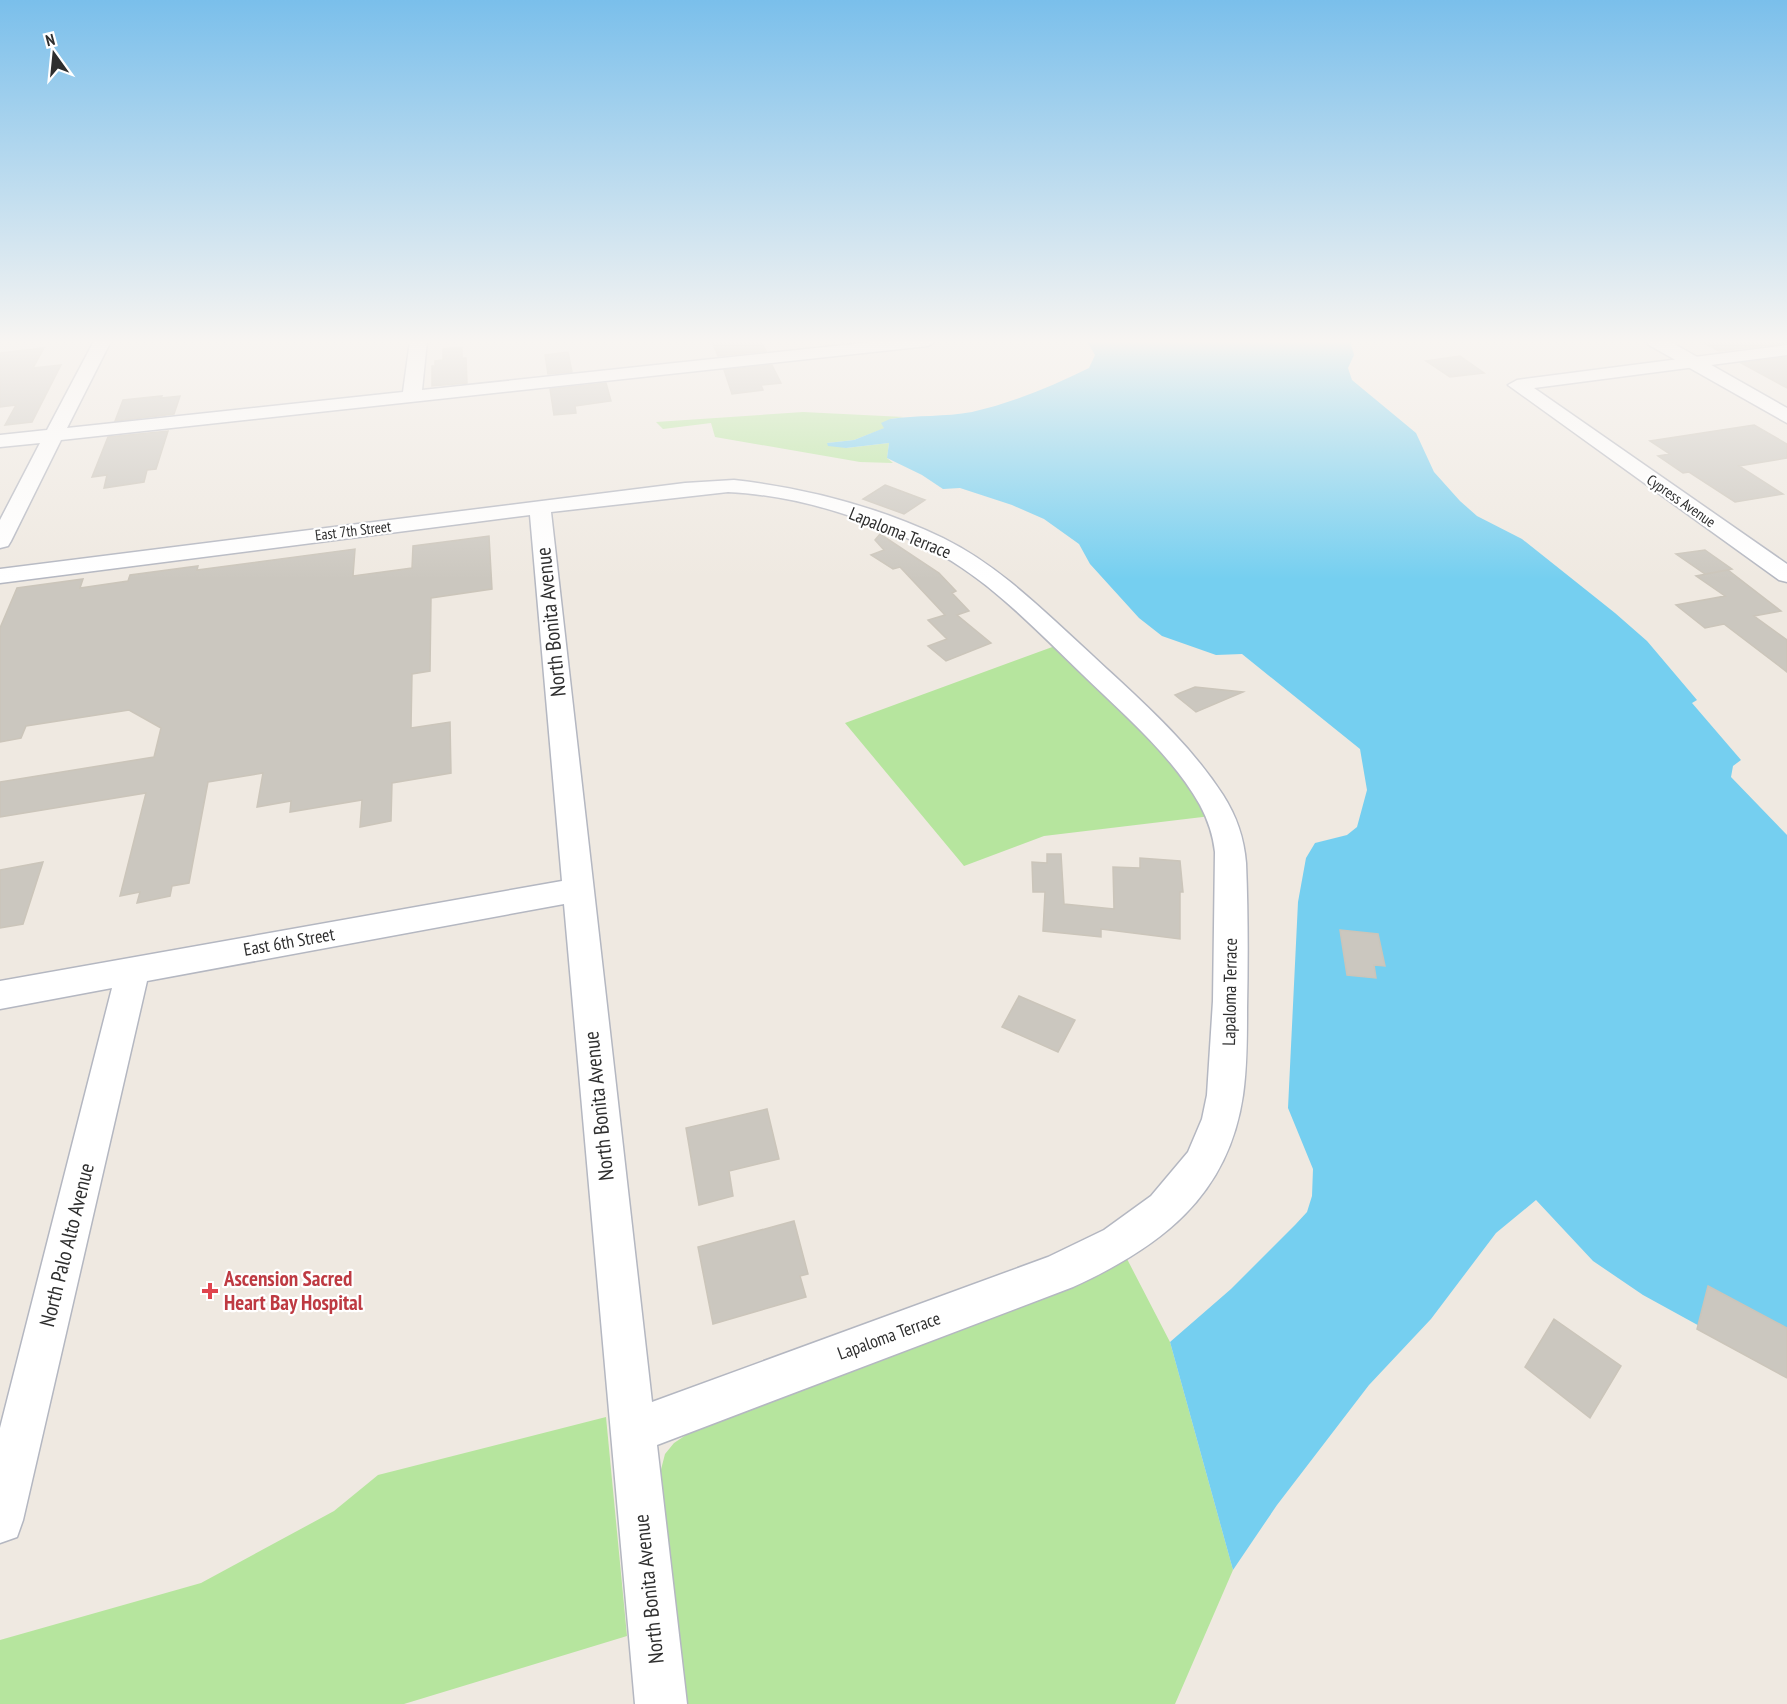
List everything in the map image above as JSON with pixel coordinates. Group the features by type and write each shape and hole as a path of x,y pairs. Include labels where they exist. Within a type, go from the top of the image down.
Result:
{"street":[{"path":"0,541 63,421"},
{"path":"0,441 197,421"},
{"name":"Cypress Avenue","path":"1567,421 1787,575"},
{"name":"East 7th Street","path":"0,576 706,487"},
{"name":"Lapaloma Terrace","path":"632,1429 983,1301 1074,1264 1127,1239 1164,1210 1194,1174 1220,1123 1227,1083 1232,984 1230,848 1225,825 1216,807 1176,756 1127,701 980,573 949,551 883,523 834,507 762,490 706,487"},
{"name":"North Bonita Avenue","path":"540,508 661,1704"},
{"name":"East 6th Street","path":"0,995 578,890"},
{"name":"North Palo Alto Avenue","path":"0,1520 133,970"}],"green space":[{"path":"889,421 885,428 854,440 827,443 846,448 889,443 887,458 893,463 860,462 715,437 711,423 663,429 656,422"},
{"path":"1055,646 1127,713 1180,773 1211,816 1044,836 964,866 845,723"},
{"path":"1126,1257 1170,1342 1233,1570 1175,1704 682,1704 656,1489 665,1454 674,1443 692,1431"},
{"path":"606,1417 627,1636 404,1704 0,1704 0,1640 201,1583 334,1511 378,1475"}],"water":[{"path":"887,421 1401,421 1416,433 1434,472 1460,501 1477,516 1522,539 1647,641 1697,700 1692,703 1741,760 1733,766 1731,777 1787,835 1787,1374 1643,1295 1593,1261 1536,1200 1496,1233 1431,1319 1369,1385 1277,1505 1233,1570 1170,1342 1231,1289 1307,1212 1312,1196 1313,1169 1288,1108 1298,902 1306,858 1315,843 1347,835 1357,827 1367,790 1360,749 1242,654 1216,655 1162,636 1139,618 1090,564 1079,544 1044,519 1012,505 960,488 943,489 922,475 887,458 889,443 846,448 828,446 827,443 854,440 884,428 881,423"}],"building":[{"path":"7,421 33,421 32,422 5,425"},
{"path":"1754,425 1787,444 1787,458 1739,466 1783,494 1735,502 1689,472 1683,473 1658,456 1670,454 1650,441"},
{"path":"168,431 156,469 147,470 144,482 104,488 107,475 92,477 108,437"},
{"path":"885,485 925,500 904,514 863,499"},
{"path":"880,534 939,573 956,591 952,593 969,611 957,615 991,643 946,661 928,646 947,639 928,620 945,615 900,567 893,569 871,555 884,550 875,540"},
{"path":"489,536 492,589 431,598 430,671 412,674 411,728 450,722 451,773 392,783 391,821 360,827 362,800 290,812 291,801 257,807 263,773 208,782 189,883 172,886 170,896 137,903 140,892 120,896 146,793 0,817 0,782 154,757 161,728 129,710 26,726 21,738 0,742 0,628 17,588 83,579 80,588 128,581 130,575 198,566 197,570 355,549 353,576 412,568 413,546"},
{"path":"1705,550 1732,569 1705,574 1676,554"},
{"path":"1728,570 1781,611 1754,616 1787,640 1787,672 1724,624 1705,628 1676,605 1725,596 1696,576"},
{"path":"1195,687 1243,692 1196,712 1175,695"},
{"path":"1047,854 1061,854 1064,904 1114,909 1113,867 1140,868 1140,858 1180,861 1183,892 1180,892 1180,939 1101,929 1101,937 1043,931 1045,892 1033,892 1032,862 1047,863"},
{"path":"43,862 23,924 0,928 0,870"},
{"path":"1340,930 1378,934 1385,966 1374,965 1376,978 1347,975"},
{"path":"1019,996 1075,1020 1058,1052 1002,1027"},
{"path":"767,1109 779,1159 729,1171 733,1196 699,1205 686,1128"},
{"path":"794,1221 808,1274 800,1276 806,1297 713,1324 698,1247"},
{"path":"1708,1286 1787,1328 1787,1378 1697,1329"},
{"path":"1554,1319 1621,1366 1590,1418 1525,1367"}],"place":[{"name":"Ascension Sacred Heart Bay Hospital","path":"210,1291"}]}
